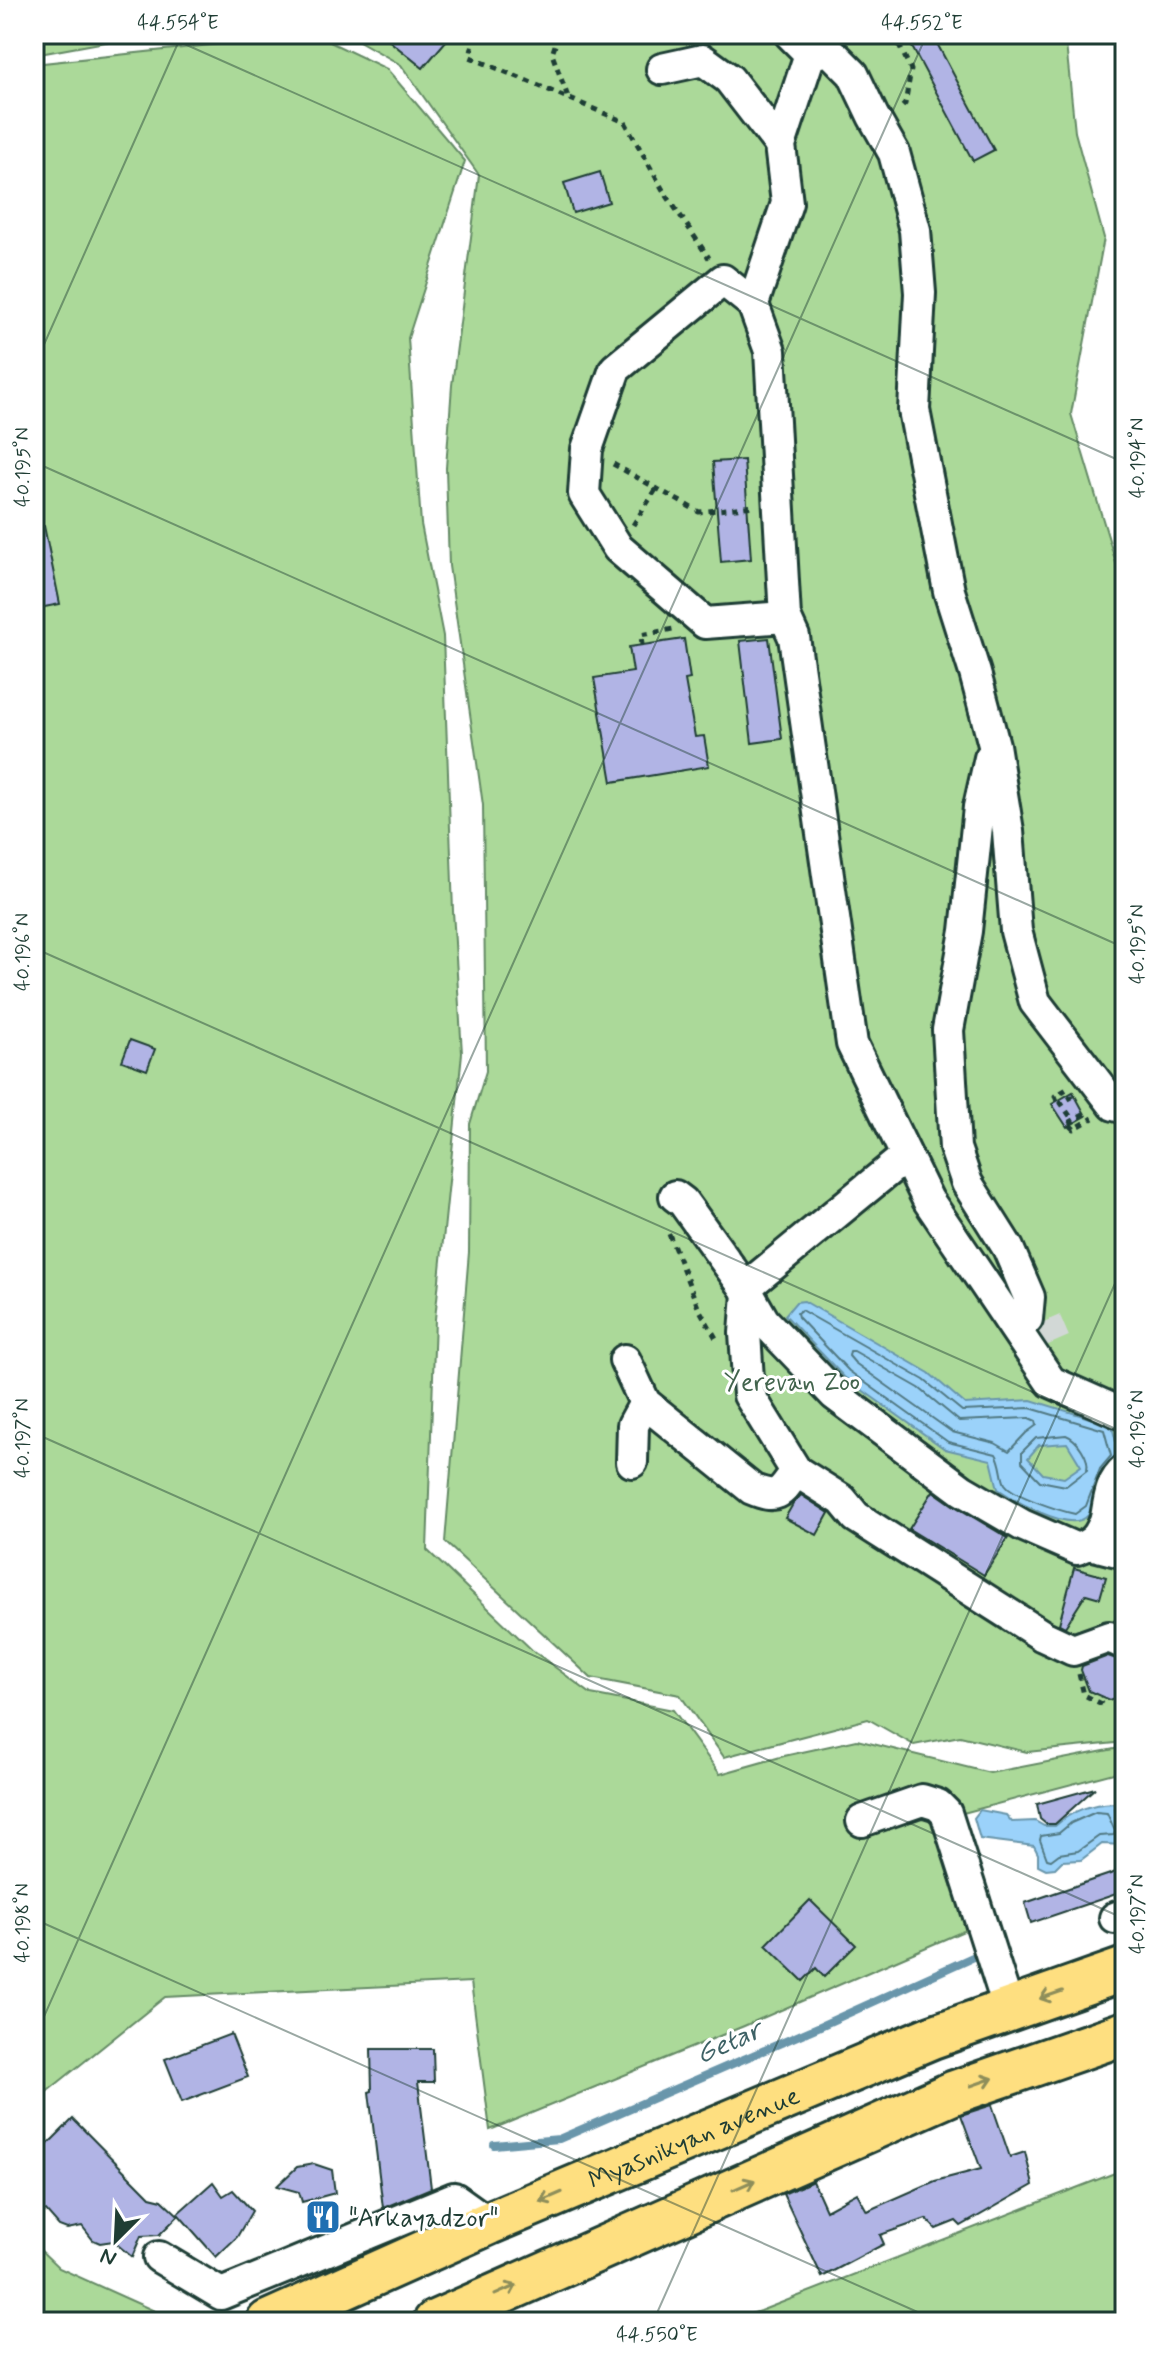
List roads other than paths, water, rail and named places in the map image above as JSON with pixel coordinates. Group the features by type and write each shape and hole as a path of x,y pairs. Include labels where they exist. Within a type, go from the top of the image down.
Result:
{"highway":[{"name":"Myasnikyan avenue","path":"268,2322 489,2223 932,2037 1125,1969"},
{"path":"435,2322 955,2092 1125,2033"}],"street":[{"path":"753,304 787,203 780,145 800,44 829,50 853,74 894,153 915,230 920,293 914,410 949,591 994,745 1008,831 1016,931 1035,1002 1114,1105 1125,1108"},
{"path":"662,69 703,60 729,79 780,145"},
{"path":"785,617 705,623 618,548 584,494 587,449 615,369 723,280 753,304 770,351 785,617 794,637 852,1044 928,1200 1051,1382 1125,1415"},
{"path":"928,1200 1034,1313 1008,1248 967,1183 955,1148 948,1030 966,931 979,807 994,745"},
{"path":"906,1156 747,1291 745,1333 749,1395 796,1471 842,1500 856,1517 1043,1636 1073,1650 1109,1637 1125,1644"},
{"path":"675,1196 683,1202 747,1291 764,1321 835,1395 962,1490 1022,1525 1077,1549 1090,1544 1115,1517 1111,1491 1117,1476 1125,1470"},
{"path":"625,1360 645,1403 760,1492 768,1496 779,1493 796,1471"},
{"path":"632,1462 633,1425 645,1403"},
{"path":"1090,1544 1125,1553"},
{"path":"862,1821 922,1800 938,1805 946,1813 1009,2010"},
{"path":"159,2257 221,2294 454,2198 489,2223"}],"water":[{"path":"804,1301 929,1373 965,1404 1031,1400 1099,1421 1110,1418 1120,1458 1095,1507 1085,1518 1066,1520 1040,1512 998,1489 991,1460 945,1449 844,1377 785,1315 796,1302","holes":["1067,1443 1081,1466 1064,1478 1043,1474 1028,1458 1039,1445"]},
{"path":"1114,1803 1118,1820 1125,1828 1125,1845 1102,1844 1081,1860 1062,1861 1055,1868 1046,1869 1038,1865 1034,1846 980,1839 974,1818 980,1810 1006,1815 1012,1822 1035,1821 1044,1826 1055,1826 1082,1809"}],"waterway":[{"name":"Getar","path":"494,2145 559,2139 975,1956"}],"tunnel":[{"path":"1046,1321 1055,1342"}],"place":[{"name":"\"Arkayadzor\"","path":"323,2217"}],"park label":[{"name":"Yerevan Zoo","path":"792,1381"}]}
